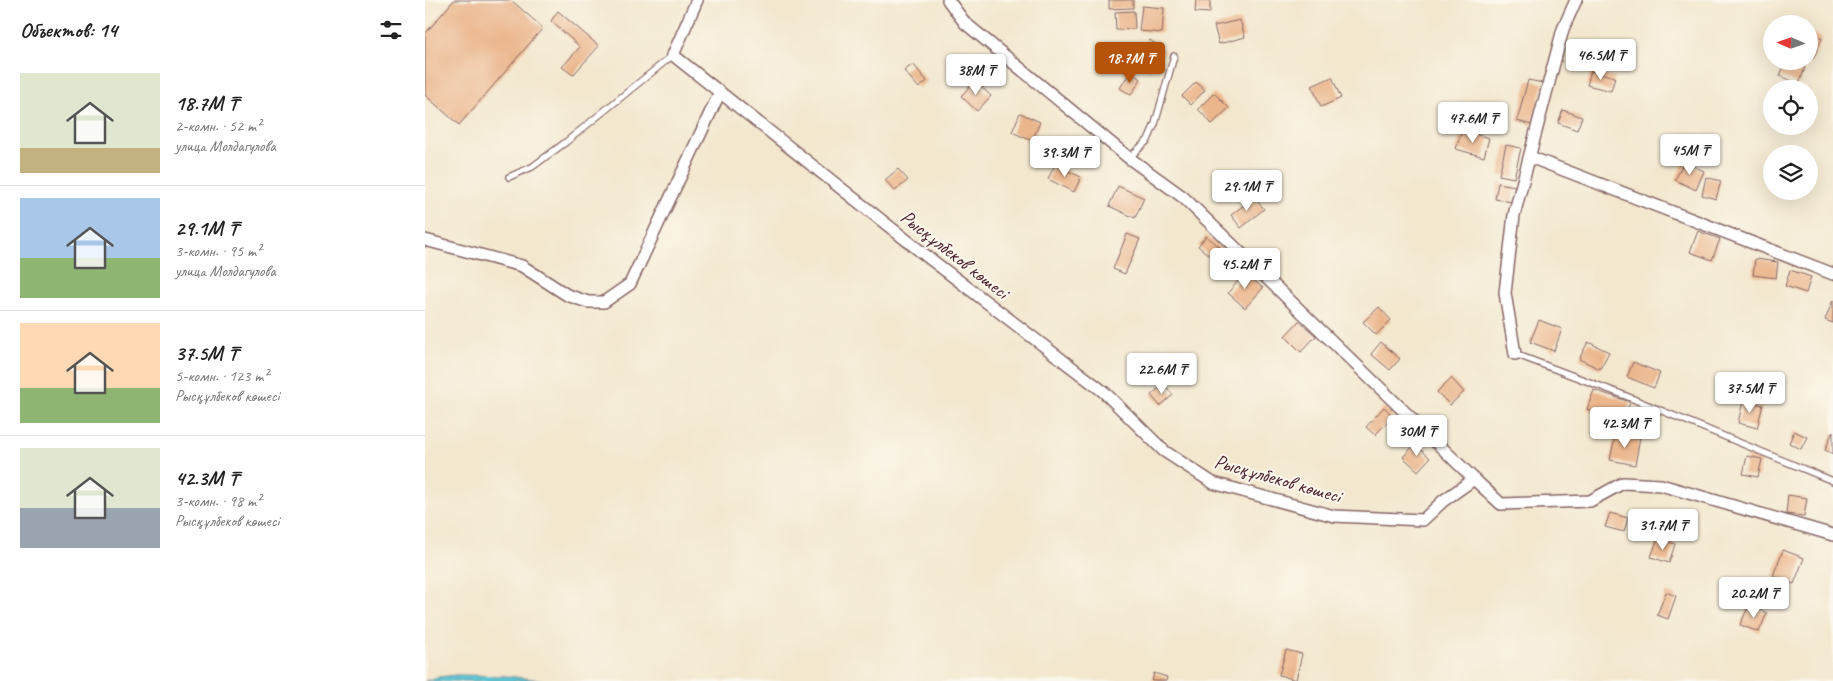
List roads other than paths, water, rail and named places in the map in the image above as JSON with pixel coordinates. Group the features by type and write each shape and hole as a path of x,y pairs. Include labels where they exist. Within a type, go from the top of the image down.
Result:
{"street":[{"path":"673,55 697,0"},
{"path":"949,0 965,23 1129,158 1183,197 1501,504 1590,501 1623,483 1661,485 1833,535"},
{"path":"1515,354 1505,293 1514,216 1563,29 1576,0"},
{"name":"Рысқұлбеков көшесі","path":"673,55 929,258 1104,392 1164,451 1213,482 1334,516 1423,520 1443,501 1474,479"},
{"path":"425,240 522,266 567,295 587,302 604,302 630,284 720,92"},
{"path":"1530,157 1833,274"}],"lane":[{"path":"509,177 531,167 566,142 673,55"},
{"path":"1129,158 1148,140 1155,124 1174,56"},
{"path":"1515,354 1621,394 1833,481"}],"water":[{"path":"457,675 506,676 548,681 425,681"}]}
